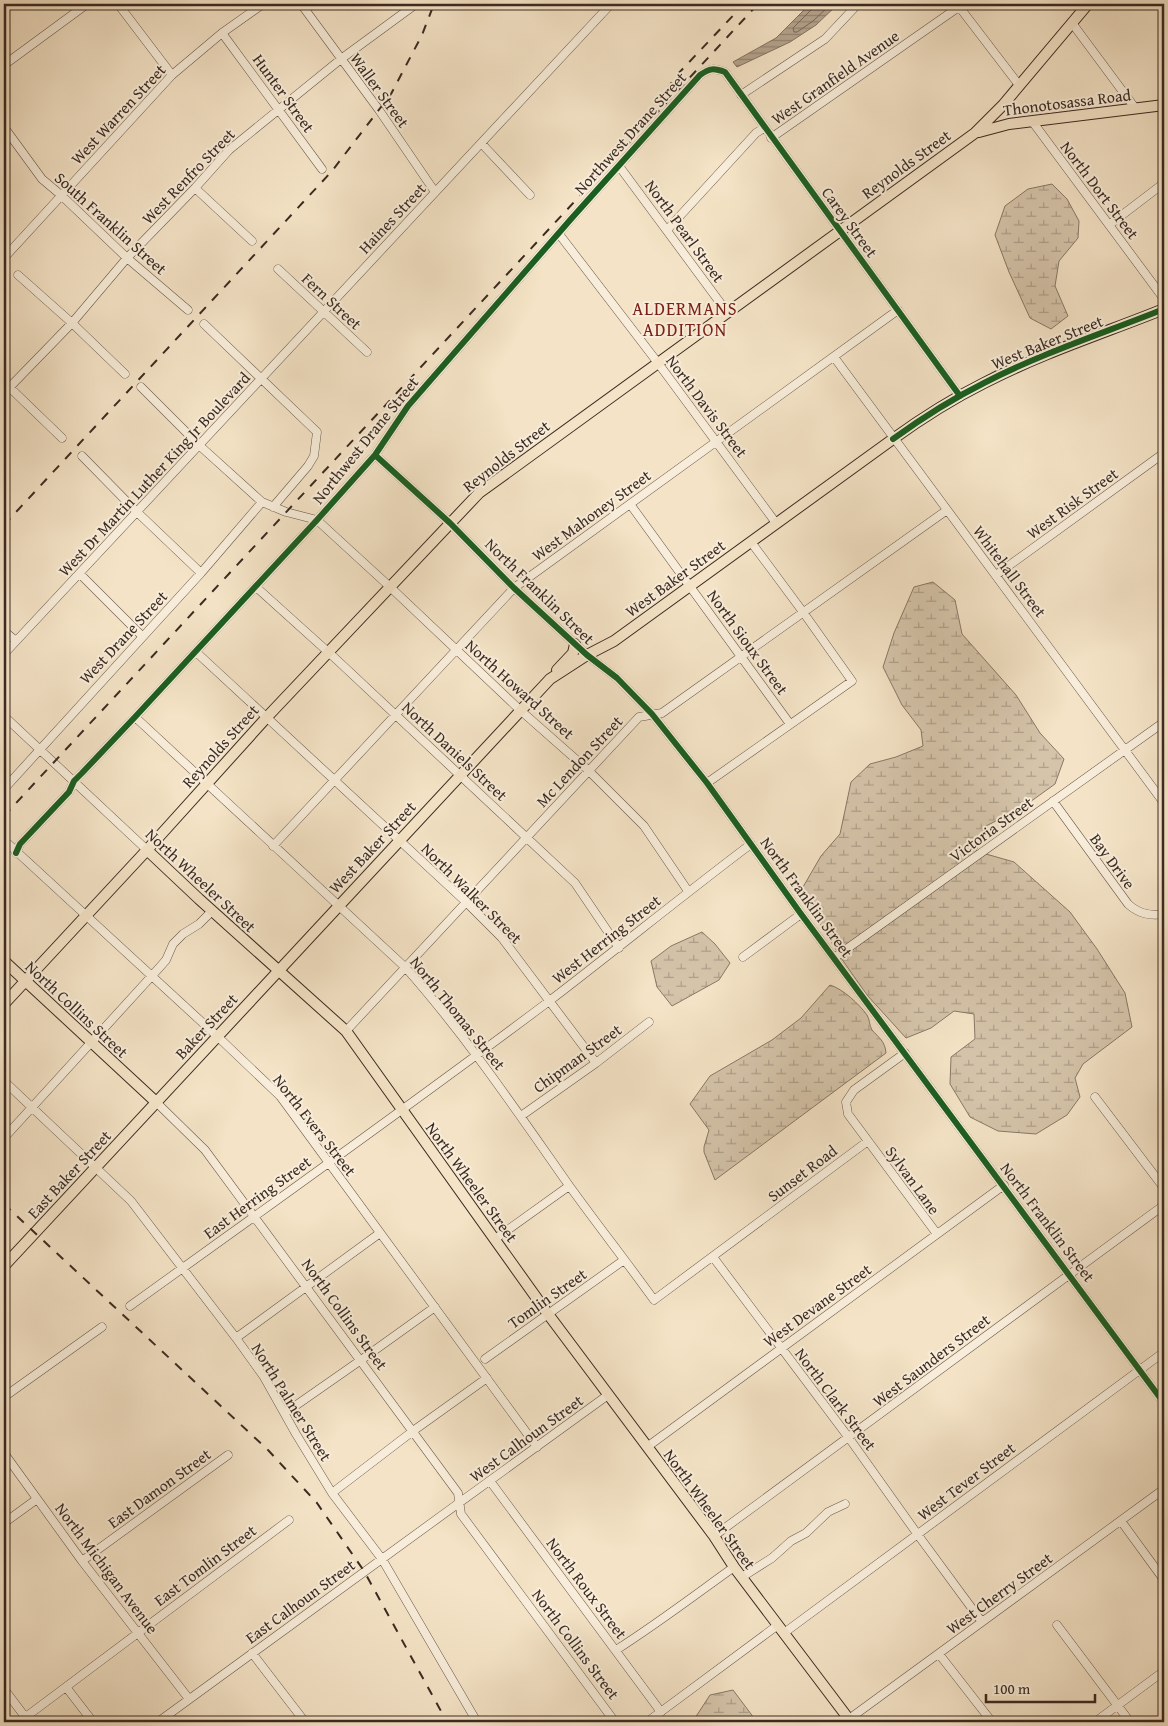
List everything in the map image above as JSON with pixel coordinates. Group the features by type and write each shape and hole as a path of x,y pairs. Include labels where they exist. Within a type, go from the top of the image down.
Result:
{"main road":[{"name":"Reynolds Street","path":"4,1004 267,717 470,502 491,483 975,133 1003,104 1088,4"},
{"path":"1003,104 1002,117 1009,124"},
{"name":"Thonotosassa Road","path":"975,133 1009,124 1164,105"},
{"name":"West Baker Street","path":"278,971 550,679 614,640 893,438 960,396 985,382 1032,361 1164,309"},
{"path":"550,679 573,653 575,644"},
{"name":"North Wheeler Street","path":"147,850 346,1032 548,1314 850,1721"},
{"name":"North Collins Street","path":"4,961 156,1102"},
{"name":"Baker Street","path":"156,1102 278,971"},
{"name":"East Baker Street","path":"4,1266 156,1102"}],"street":[{"path":"4,66 87,4"},
{"path":"118,4 172,75"},
{"name":"West Warren Street","path":"4,258 172,75 222,34 263,4"},
{"name":"Waller Street","path":"301,4 435,192"},
{"name":"West Renfro Street","path":"5,388 72,323 127,258 229,150 342,59 416,4"},
{"path":"530,195 482,144 612,4"},
{"path":"741,95 825,38 858,4"},
{"path":"960,5 1019,85"},
{"name":"West Granfield Avenue","path":"771,138 960,5"},
{"path":"1072,23 1135,108"},
{"name":"Hunter Street","path":"222,34 322,169"},
{"name":"Carey Street","path":"715,68 725,72 771,138 960,396"},
{"name":"Northwest Drane Street","path":"16,853 20,844 69,792 74,781 196,652 375,455 408,406 700,75 709,69 715,68"},
{"name":"North Dort Street","path":"1032,121 1164,299"},
{"name":"South Franklin Street","path":"4,127 42,179 127,258 188,310"},
{"name":"West Granfield Avenue","path":"667,230 756,132 764,128"},
{"name":"Haines Street","path":"323,312 482,144"},
{"name":"North Pearl Street","path":"620,166 727,312"},
{"path":"1109,225 1164,183"},
{"path":"195,188 252,241"},
{"name":"North Davis Street","path":"559,234 658,363 776,523"},
{"name":"Fern Street","path":"278,269 367,352"},
{"path":"18,275 125,374"},
{"name":"West Mahoney Street","path":"273,846 514,588 898,310"},
{"name":"West Dr Martin Luther King Jr Boulevard","path":"4,654 323,312"},
{"path":"204,324 317,432 314,456 308,466 273,507"},
{"name":"Whitehall Street","path":"834,357 1164,802"},
{"path":"5,388 62,438"},
{"path":"141,388 200,446 262,502 317,520"},
{"name":"West Risk Street","path":"996,575 1164,453"},
{"name":"North Franklin Street","path":"375,455 450,523 514,588 587,655 616,678 652,714 707,783 801,914 1164,1403"},
{"path":"82,456 137,512 201,572"},
{"name":"West Drane Street","path":"4,789 262,502"},
{"name":"North Sioux Street","path":"630,504 790,724"},
{"name":"Mc Lendon Street","path":"346,1032 526,836 639,717 662,713 947,510"},
{"name":"North Howard Street","path":"317,520 520,710 588,770 644,826 688,891"},
{"path":"707,783 852,681 751,542"},
{"path":"80,574 142,636"},
{"name":"North Daniels Street","path":"256,587 575,883 619,948"},
{"path":"4,630 16,641"},
{"name":"North Walker Street","path":"196,652 466,902 502,938 596,1063"},
{"name":"North Wheeler Street","path":"4,716 147,850"},
{"name":"North Thomas Street","path":"135,717 406,968 477,1054 570,1186 654,1300"},
{"name":"Victoria Street","path":"834,958 1164,722"},
{"name":"Bay Drive","path":"1053,801 1128,904 1141,913 1148,915 1164,914"},
{"name":"North Evers Street","path":"4,840 280,1096 537,1447"},
{"name":"West Herring Street","path":"401,1110 619,948 688,891 750,844"},
{"path":"4,1138 166,960 173,944 199,924 212,911"},
{"path":"743,956 801,914"},
{"name":"Chipman Street","path":"521,1116 650,1022"},
{"path":"868,1141 848,1114 846,1102 854,1090 905,1053"},
{"name":"North Palmer Street","path":"4,1081 131,1202 236,1338 264,1377 332,1493 382,1559 477,1722"},
{"path":"1095,1096 1164,1188"},
{"name":"North Collins Street","path":"156,1102 206,1150 413,1431 458,1494 461,1514 615,1722"},
{"name":"East Herring Street","path":"130,1306 401,1110"},
{"name":"Sylvan Lane","path":"868,1141 937,1234"},
{"name":"Sunset Road","path":"654,1300 868,1141"},
{"name":"West Devane Street","path":"647,1447 1004,1185"},
{"path":"495,1239 570,1186"},
{"name":"West Saunders Street","path":"714,1536 1164,1205"},
{"path":"236,1338 380,1233"},
{"name":"North Clark Street","path":"713,1257 849,1438 982,1622"},
{"name":"Tomlin Street","path":"486,1359 624,1260"},
{"path":"285,1412 434,1307"},
{"path":"4,1397 102,1327"},
{"name":"West Tever Street","path":"647,1722 918,1535 1164,1352"},
{"path":"332,1493 413,1431 487,1378"},
{"name":"West Calhoun Street","path":"460,1503 608,1395"},
{"name":"North Michigan Avenue","path":"4,1453 82,1561 189,1699"},
{"name":"East Damon Street","path":"82,1561 228,1455"},
{"name":"North Roux Street","path":"490,1481 661,1712"},
{"name":"West Cherry Street","path":"850,1721 1164,1489"},
{"path":"4,1523 37,1498"},
{"name":"East Calhoun Street","path":"158,1722 460,1503"},
{"path":"742,1577 772,1558 791,1541 806,1533 828,1512 845,1504"},
{"name":"East Tomlin Street","path":"24,1721 138,1632 289,1520"},
{"path":"1121,1521 1164,1580"},
{"path":"616,1650 664,1619 734,1567"},
{"path":"1057,1625 1130,1722"},
{"path":"252,1652 301,1721"},
{"path":"939,1654 992,1722"},
{"path":"1095,1722 1164,1671"},
{"path":"66,1687 93,1722"},
{"path":"4,1689 24,1721"}],"green space":[{"path":"1052,184 1067,199 1079,221 1078,238 1059,261 1055,286 1068,316 1051,329 1030,318 995,235 1005,206 1028,189"},
{"path":"933,582 955,600 962,634 1016,695 1040,733 1064,759 1055,784 1023,807 984,827 976,852 837,951 808,905 803,887 821,856 840,834 851,782 870,764 896,757 923,746 921,730 902,705 883,667 894,633 914,587"},
{"path":"986,854 1014,862 1070,912 1097,949 1125,993 1132,1027 1083,1064 1075,1078 1080,1097 1067,1115 1036,1134 998,1131 970,1117 950,1084 951,1057 975,1039 974,1014 954,1011 931,1028 906,1038 867,995 841,958"},
{"path":"702,932 715,944 730,963 719,980 672,1006 657,987 651,961 671,946"},
{"path":"830,985 845,993 864,1011 872,1030 883,1043 886,1053 715,1180 704,1152 709,1130 690,1104 710,1076 772,1040 801,1018"},
{"path":"733,1690 757,1722 697,1722 695,1718 710,1695"}],"water":[{"path":"810,4 838,4 816,25 790,42 737,67 733,62 776,38"}],"railway":[{"path":"4,525 332,171 391,94 422,35 434,4"},
{"path":"657,105 676,76 744,4"},
{"path":"4,816 758,4"},
{"path":"4,1204 268,1450 317,1503 364,1571 447,1722"}],"cycle path":[{"path":"16,853 20,844 69,792 74,781 375,455 408,406 571,219 700,75 709,70 715,69 725,72 960,396"},
{"path":"893,439 949,402 1006,372 1164,309"},
{"path":"375,455 450,523 514,588 587,655 617,678 652,714 707,783 801,914 1164,1403"}],"district":[{"name":"ALDERMANS ADDITION","path":"685,318"}]}
